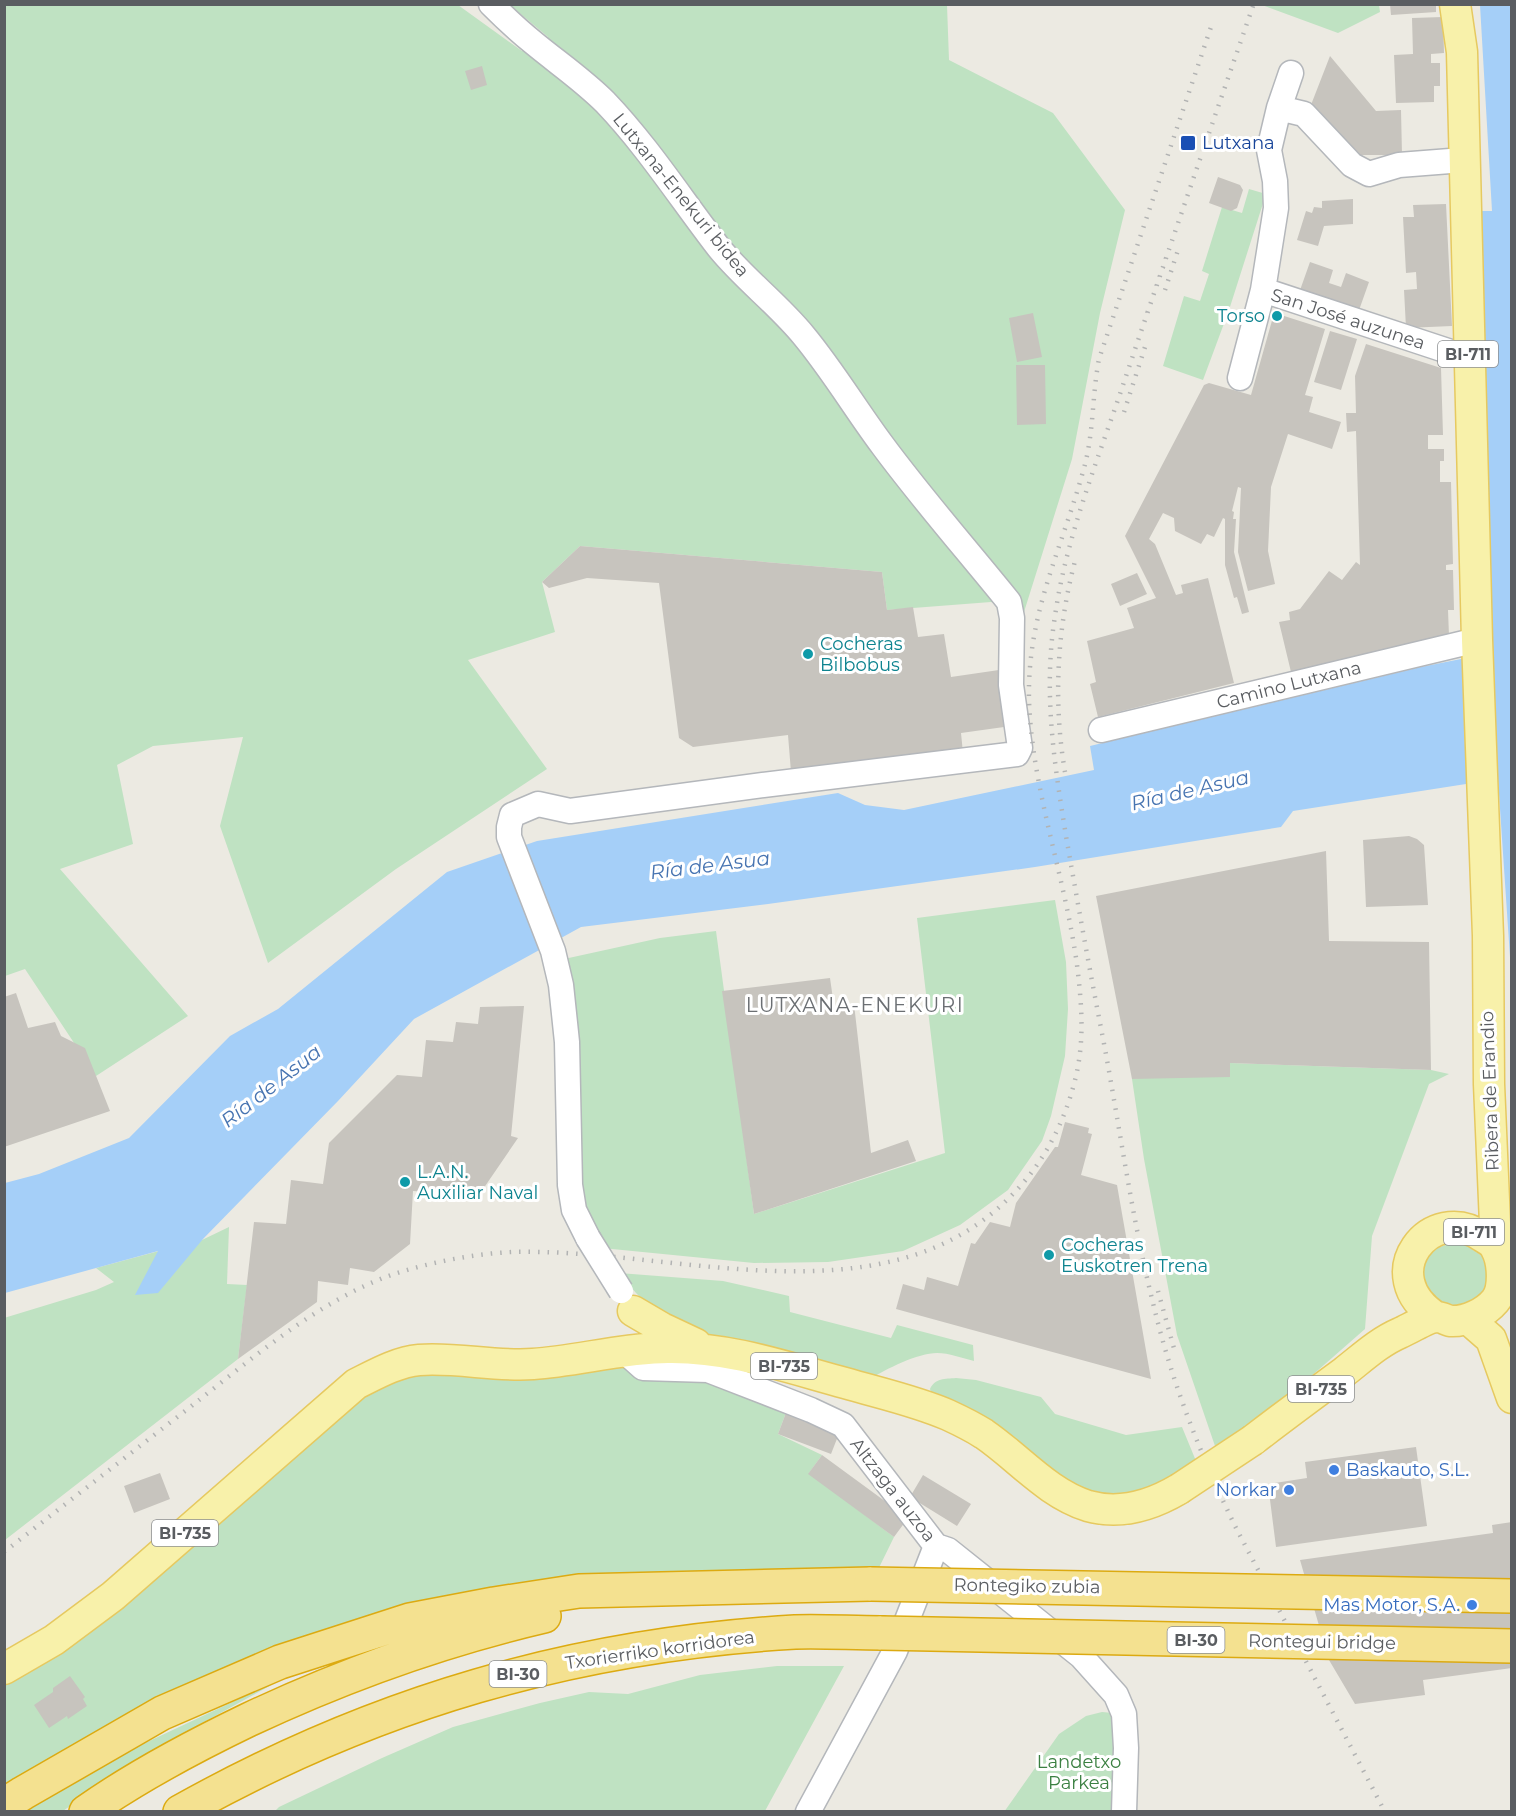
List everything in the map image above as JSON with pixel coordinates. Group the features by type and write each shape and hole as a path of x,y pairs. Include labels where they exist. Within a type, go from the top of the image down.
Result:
{"highway":[{"name":"Rontegiko zubia","path":"756,1586 871,1584 1183,1588 1512,1596"},
{"path":"4,1805 162,1713 280,1662 410,1620 579,1591 756,1586"},
{"path":"86,1812 140,1776 192,1747 308,1692 410,1653 486,1630 568,1611 655,1596 756,1586"},
{"name":"Txorierriko korridorea","path":"180,1812 232,1783 310,1745 411,1706 507,1677 594,1656 710,1640 796,1632 881,1633"},
{"name":"Rontegui bridge","path":"881,1633 1512,1646"},
{"path":"213,1812 310,1745"}],"main road":[{"name":"BI-711","path":"1455,4 1462,52 1477,647"},
{"name":"Ribera de Erandio","path":"1477,647 1488,936 1489,1084 1496,1247"},
{"name":"Ribera de Erandio","path":"1454,1227 1465,1218 1485,1185 1477,1084 1476,1032 1488,936"},
{"name":"BI-711","path":"1413,1295 1408,1280 1408,1263 1415,1248 1426,1237 1439,1230 1454,1227 1468,1229 1482,1235 1496,1247 1502,1273 1496,1300 1512,1347"},
{"path":"1389,1338 1413,1295 1422,1308 1436,1317 1452,1321 1468,1319 1482,1312 1496,1300"},
{"path":"627,1301 662,1328 707,1349"},
{"path":"1389,1338 1436,1317"},
{"path":"1468,1319 1491,1339 1512,1398"},
{"name":"BI-735","path":"4,1669 54,1640 113,1596 356,1384 388,1368 418,1360 532,1364 666,1347 707,1349 746,1355 935,1409 985,1435 1058,1492 1075,1501 1106,1509 1136,1508 1161,1500 1253,1440 1389,1338"}],"street":[{"name":"Lutxana-Enekuri bidea","path":"491,4 535,44 590,86 660,167 720,249 742,273 770,297 804,335 918,492 1009,602 1012,618 1011,685 1020,748 1017,754 570,811 538,804 512,815 508,827 509,837 554,956 561,984 567,1042 570,1185 574,1210 588,1238 627,1301"},
{"path":"1240,378 1263,290 1276,208 1275,181 1269,150 1291,73"},
{"path":"1280,108 1304,114 1352,165 1369,174 1399,165 1463,160"},
{"name":"San José auzunea","path":"1263,290 1469,358"},
{"name":"Camino Lutxana","path":"1101,730 1477,647"},
{"path":"627,1301 636,1351"},
{"name":"Altzaga auzoa","path":"636,1351 643,1368 708,1370 811,1410 843,1425 936,1546 948,1550 1081,1656 1116,1695 1124,1714 1126,1748 1124,1812"},
{"path":"808,1812 895,1651 936,1546"}],"green space":[{"path":"4,5 458,5 522,51 548,37 510,5 947,5 949,60 1053,113 1125,210 1100,313 1072,459 1024,612 991,602 887,610 882,572 580,546 542,582 555,632 468,660 547,769 396,869 268,963 220,826 243,737 153,746 117,765 133,844 60,869 188,1016 96,1076 25,969 5,976"},
{"path":"1262,5 1379,5 1380,12 1338,33"},
{"path":"1249,189 1266,194 1229,310 1203,380 1163,366 1184,296 1200,301 1209,274 1202,271 1222,207 1242,213"},
{"path":"1055,900 1066,962 1068,1009 1065,1056 1051,1116 1042,1141 1008,1190 960,1225 903,1251 828,1262 754,1263 602,1248 588,1238 555,961 660,938 716,931 754,1214 945,1153 917,918"},
{"path":"1230,1063 1431,1070 1449,1074 1429,1084 1372,1236 1365,1329 1252,1428 1215,1446 1177,1335 1144,1159 1132,1079"},
{"path":"229,1227 227,1284 247,1285 238,1359 5,1540 4,1318 96,1290 114,1282 96,1268 159,1251 154,1263"},
{"path":"1460,1241 1482,1256 1489,1278 1478,1299 1455,1308 1444,1306 1427,1291 1422,1270 1425,1260 1434,1250"},
{"path":"619,1273 723,1281 789,1296 790,1312 891,1338 897,1325 973,1345 974,1361 946,1354 929,1354 902,1362 870,1379 693,1330 654,1311"},
{"path":"625,1352 708,1370 787,1410 778,1434 822,1455 809,1473 894,1537 871,1584 579,1591 280,1662 5,1805 4,1669 388,1368"},
{"path":"956,1378 976,1380 1041,1397 1055,1414 1126,1435 1182,1427 1196,1461 1162,1491 1100,1502 932,1395 930,1389 932,1385 941,1380"},
{"path":"777,1666 844,1666 765,1811 275,1811 279,1807 382,1758 453,1727 589,1692 628,1694 700,1675"},
{"path":"286,1677 135,1760 63,1811 20,1812 81,1773"},
{"name":"Landetxo Parkea","path":"1102,1712 1113,1713 1117,1811 1004,1812 1059,1734 1086,1716"}],"water":[{"name":"Ría de Asua","path":"1480,5 1511,5 1511,972 1498,779 1293,811 1281,827 1035,867 581,927 414,1019 338,1101 203,1239 158,1293 135,1295 158,1251 5,1293 5,1183 39,1174 129,1138 230,1036 278,1009 447,872 537,841 838,793 865,805 904,810 1094,770 1090,746 1421,667 1491,653 1479,211 1492,211"}],"building":[{"path":"1390,4 1436,4 1436,12 1391,15"},
{"path":"1443,17 1444,53 1431,54 1431,63 1440,63 1440,86 1434,86 1434,102 1396,103 1394,55 1413,54 1412,18"},
{"path":"1330,56 1376,111 1401,110 1402,155 1349,155 1309,110"},
{"path":"482,66 487,85 471,90 465,71"},
{"path":"1218,177 1240,185 1243,190 1237,208 1231,211 1209,203"},
{"path":"1353,199 1353,224 1324,226 1318,246 1297,240 1306,211 1312,213 1314,207 1322,208 1322,201"},
{"path":"1446,204 1452,326 1406,328 1404,290 1417,289 1416,272 1406,273 1403,217 1414,217 1413,205"},
{"path":"1310,262 1333,270 1329,283 1341,287 1346,273 1369,282 1358,313 1299,293"},
{"path":"1033,313 1042,357 1017,362 1009,318"},
{"path":"1281,315 1325,329 1305,395 1313,397 1309,412 1341,422 1332,449 1288,434 1271,487 1268,551 1275,584 1248,591 1238,552 1241,488 1238,487 1232,511 1234,512 1233,519 1236,519 1234,552 1249,612 1242,614 1237,597 1234,598 1225,565 1225,519 1223,518 1214,537 1207,534 1201,544 1175,531 1174,518 1163,513 1149,539 1155,544 1176,595 1183,593 1181,585 1208,578 1234,683 1098,717 1090,684 1096,682 1087,641 1134,628 1127,608 1156,598 1125,536 1204,385 1209,383 1251,395 1273,317"},
{"path":"1330,331 1357,339 1341,390 1314,382"},
{"path":"1366,344 1441,368 1443,435 1428,435 1428,449 1444,449 1444,461 1440,461 1440,482 1451,482 1453,564 1446,565 1446,570 1453,570 1454,610 1448,610 1449,636 1291,672 1279,622 1290,620 1289,612 1300,609 1329,571 1342,580 1356,562 1360,565 1356,431 1347,432 1346,413 1356,413 1355,376"},
{"path":"1016,365 1045,365 1046,424 1017,425"},
{"name":"Cocheras Bilbobus","path":"580,546 882,572 887,610 913,607 918,637 944,634 951,677 999,670 1004,727 961,733 963,753 791,772 788,735 693,747 679,738 659,583 587,578 549,588 542,582"},
{"path":"1137,573 1147,594 1120,606 1111,584"},
{"path":"1409,836 1424,845 1428,905 1366,907 1363,840"},
{"path":"1326,851 1329,941 1429,942 1431,1070 1230,1063 1230,1077 1132,1079 1096,896"},
{"path":"830,978 834,1006 854,1004 871,1153 908,1140 916,1161 754,1214 722,991"},
{"path":"16,993 28,1028 55,1022 61,1036 85,1048 110,1111 4,1147 4,997"},
{"name":"L.A.N. Auxiliar Naval","path":"524,1006 511,1136 518,1138 479,1195 413,1191 410,1244 374,1272 350,1268 348,1285 318,1281 317,1302 238,1359 254,1222 286,1224 291,1180 323,1184 329,1143 397,1075 422,1077 426,1040 453,1042 456,1022 478,1024 480,1007"},
{"name":"Cocheras Euskotren Trena","path":"1065,1122 1089,1128 1088,1133 1092,1134 1081,1175 1117,1185 1151,1379 896,1309 903,1284 924,1290 927,1277 958,1286 971,1243 975,1244 990,1222 1010,1227 1016,1203 1055,1147 1058,1147"},
{"path":"787,1410 840,1431 831,1454 778,1434"},
{"path":"1416,1447 1427,1526 1276,1547 1268,1484 1307,1478 1305,1462"},
{"path":"822,1455 908,1518 894,1537 808,1474"},
{"path":"160,1473 170,1499 134,1513 124,1486"},
{"path":"923,1475 971,1504 957,1526 910,1497"},
{"path":"1512,1522 1512,1668 1423,1680 1425,1695 1355,1704 1329,1660 1300,1560 1493,1533 1492,1525"},
{"path":"70,1676 85,1697 83,1699 87,1706 49,1728 34,1705"}],"railway":[{"path":"1253,6 1074,529 1055,616 1050,699 1066,836 1132,1204 1170,1367 1200,1448 1235,1526 1385,1812"},
{"path":"4,1552 289,1331 340,1298 394,1274 452,1259 512,1252 574,1253 773,1271 839,1270 901,1259 959,1236 1011,1196 1022,1184 1042,1158 1064,1115 1077,1069 1082,1025 1079,980 1072,932 1042,800 1031,734 1029,700 1034,638 1048,582 1084,468 1099,359 1211,27"},
{"path":"1165,290 1178,250"},
{"path":"1124,412 1145,347"},
{"path":"1065,772 1059,719 1059,666 1064,613 1075,561"},
{"path":"1158,1291 1175,1352"}],"place":[{"name":"Lutxana","path":"1188,143"},
{"name":"Torso","path":"1277,316"},
{"name":"Cocheras Bilbobus","path":"808,654"},
{"name":"L.A.N. Auxiliar Naval","path":"405,1182"},
{"name":"Cocheras Euskotren Trena","path":"1049,1255"},
{"name":"Baskauto, S.L.","path":"1334,1470"},
{"name":"Norkar","path":"1289,1490"},
{"name":"Mas Motor, S.A.","path":"1472,1605"}],"district":[{"name":"LUTXANA-ENEKURI","path":"855,1005"}]}
